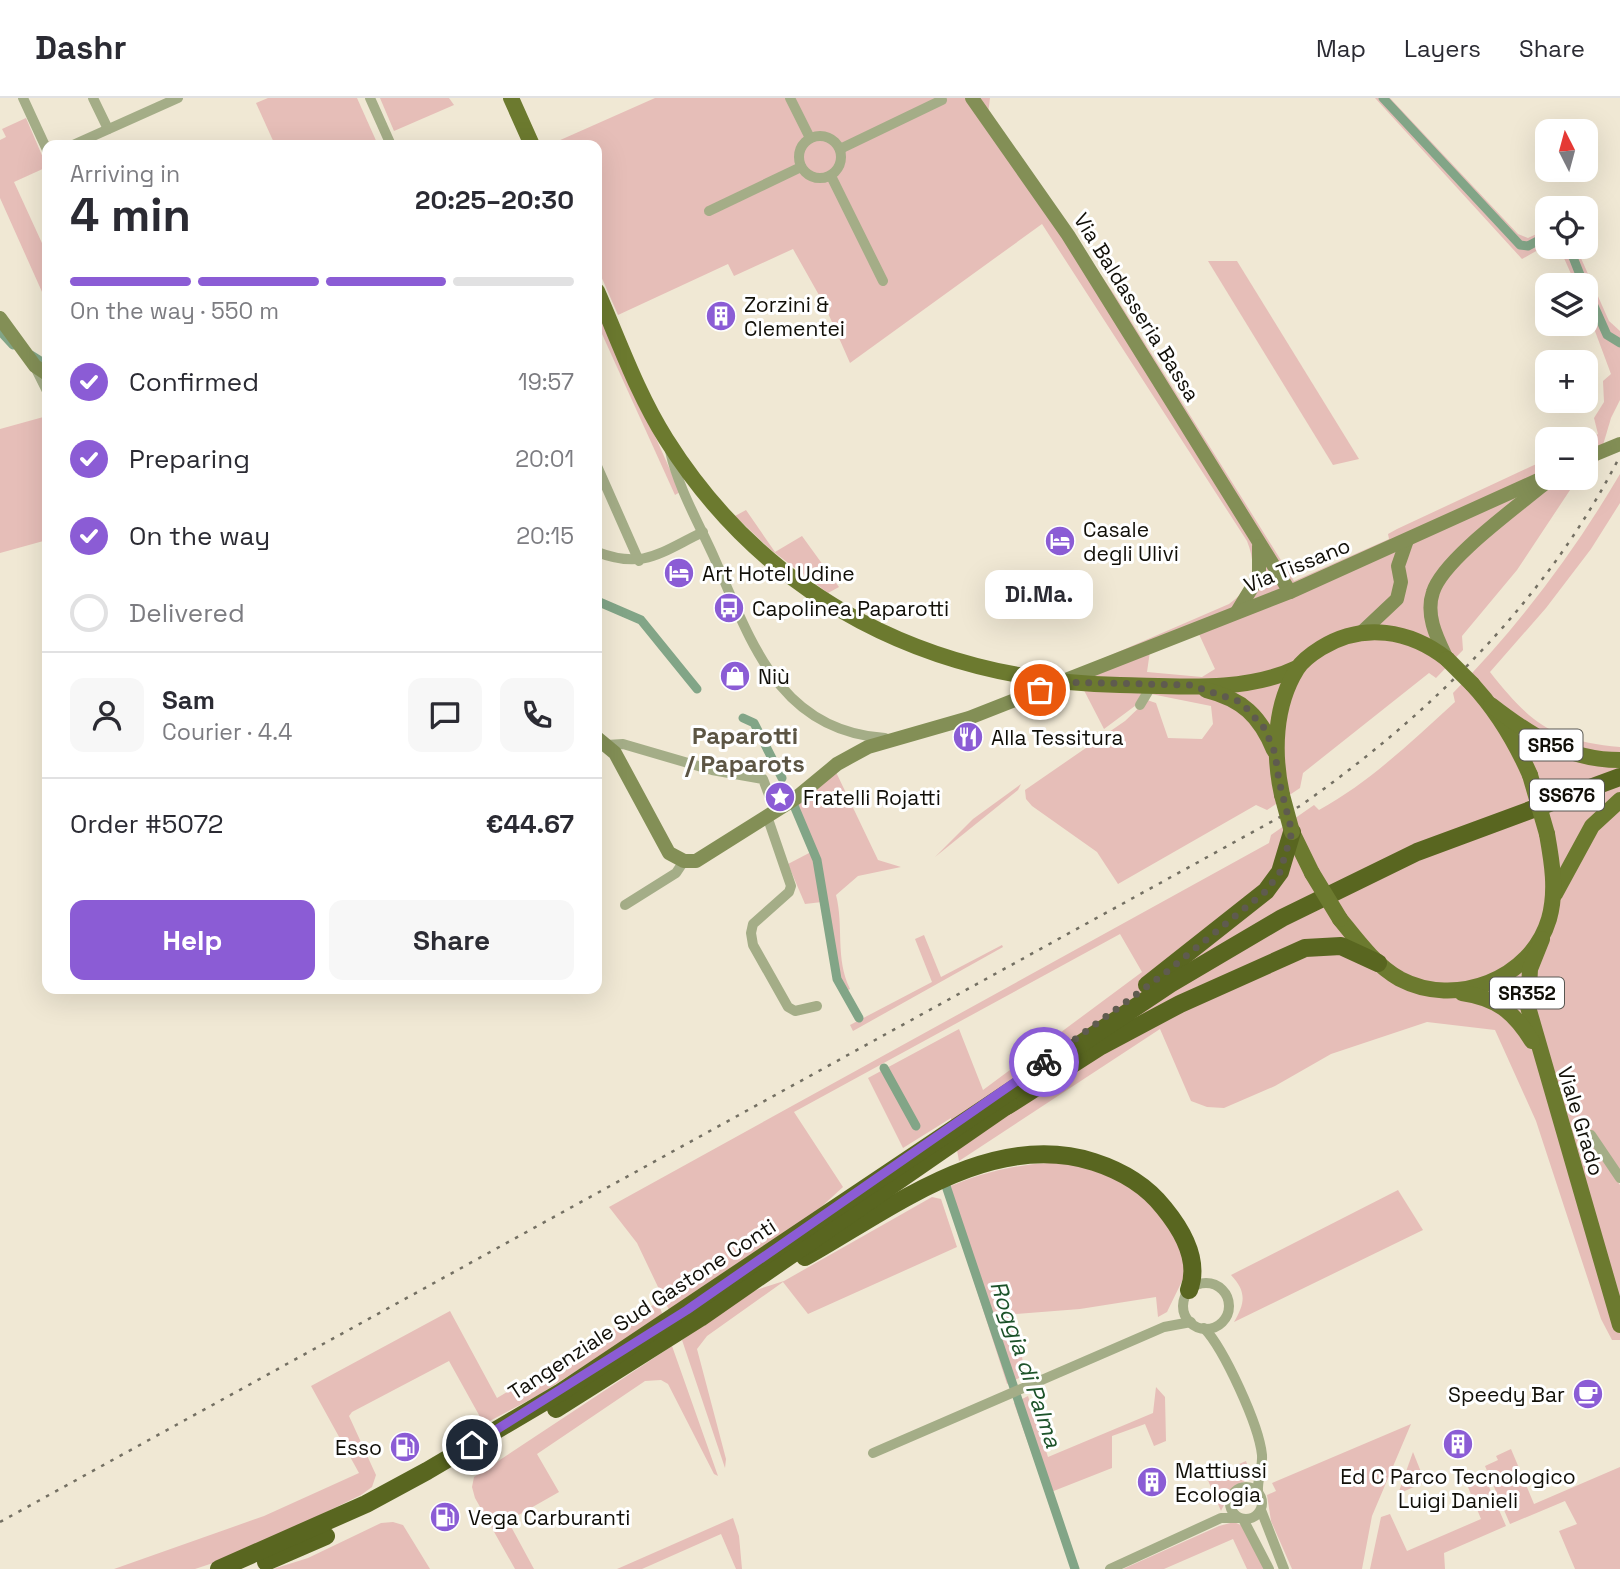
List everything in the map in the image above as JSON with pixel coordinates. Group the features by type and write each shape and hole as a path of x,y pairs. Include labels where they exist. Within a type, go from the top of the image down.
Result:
{"highway":[{"name":"SS676","path":"964,1120 1170,984 1282,918 1417,852 1620,777"},
{"name":"SS676","path":"1007,1106 1173,990 1287,923 1344,892 1515,814"},
{"path":"964,1120 1164,974 1266,891 1280,872 1292,832"},
{"path":"1007,1106 1101,1046 1180,1004 1293,953 1331,945 1353,950 1378,963"},
{"name":"Tangenziale Sud Gastone Conti","path":"249,1569 300,1548 433,1482 567,1402 700,1318 1007,1106"},
{"name":"Tangenziale Sud Gastone Conti","path":"219,1569 366,1504 561,1392 687,1310 964,1120"},
{"path":"700,1318 945,1178 1012,1157 1055,1154 1077,1156 1124,1174 1152,1194 1182,1233 1192,1263 1187,1297"}],"main road":[{"path":"511,98 530,140"},
{"path":"602,305 647,404 668,441 701,487 738,531 785,572 839,610 882,634 933,654 989,670 1058,682 1190,685 1256,681 1297,668 1328,644 1362,632 1384,632 1413,639 1447,659 1491,705 1530,775 1547,834 1554,897"},
{"path":"1275,753 1283,703 1297,668"},
{"path":"1190,685 1241,702 1265,729 1275,753"},
{"name":"SR56","path":"1491,705 1524,730 1554,747 1590,758 1620,760"},
{"name":"Viale Grado","path":"1275,753 1292,832 1312,873 1340,919 1378,963 1411,984 1476,995 1499,1003 1518,1021 1538,1049"},
{"path":"1554,897 1592,826 1620,800"},
{"name":"Viale Grado","path":"1554,897 1530,969 1527,991 1538,1049 1620,1325"},
{"path":"1449,992 1476,988 1508,973 1527,957 1542,939"}],"street":[{"path":"23,98 42,140"},
{"path":"93,98 108,130"},
{"path":"85,140 178,98"},
{"path":"370,98 389,140"},
{"path":"790,98 810,138"},
{"name":"Via Baldasseria Bassa","path":"972,98 1068,235 1290,592"},
{"path":"840,149 944,99"},
{"path":"810,138 831,138 840,149 842,161 831,176 817,178 801,167 799,154 810,138"},
{"path":"709,211 801,167"},
{"path":"831,176 883,281"},
{"path":"0,318 37,366"},
{"path":"668,441 679,478 703,532 760,658 779,687 812,713 844,729 889,739"},
{"path":"1598,453 1620,444"},
{"path":"602,477 639,561"},
{"name":"Via Tissano","path":"684,862 701,859 771,814 853,753 889,739 946,726 1290,592 1371,558 1535,482"},
{"path":"1447,659 1431,620 1433,591 1452,563 1538,490"},
{"path":"1484,505 1492,516 1491,530"},
{"path":"602,554 616,559 639,561 703,532"},
{"path":"1362,632 1397,599 1401,582 1398,566 1407,540"},
{"path":"1259,543 1259,576 1262,587 1272,598"},
{"path":"1371,558 1381,557 1398,566"},
{"path":"1237,612 1259,576"},
{"path":"1140,705 1152,685"},
{"path":"602,741 623,744 712,770 763,779 791,886 787,894 753,924 752,942 788,1007 795,1011 817,1006"},
{"path":"602,741 623,767 663,845 673,857 684,862 676,873 625,905"},
{"path":"1591,1135 1620,1178"},
{"path":"1164,1327 1187,1297 1202,1283 1210,1283 1224,1291 1229,1305 1220,1346"},
{"path":"1187,1297 1191,1322"},
{"path":"1204,1328 1218,1325 1224,1320"},
{"path":"873,1453 1164,1327 1191,1322 1204,1328 1220,1346 1258,1438 1262,1456 1258,1492 1262,1501 1261,1510 1284,1569"},
{"path":"1221,1518 1230,1507 1233,1493 1254,1478 1260,1469"},
{"path":"1241,1487 1250,1487 1258,1492"},
{"path":"1230,1507 1241,1518 1269,1569"},
{"path":"1110,1569 1221,1518 1253,1517 1261,1510"}],"shaded area":[{"path":"268,98 357,98 376,140 273,140 256,103"},
{"path":"380,98 449,98 454,105 394,131"},
{"path":"655,98 990,98 988,114 1114,294 1294,581 1389,539 1388,534 1397,529 1535,465 1535,490 1570,490 1517,570 1462,636 1463,650 1436,678 1429,673 1303,773 1300,788 1267,810 1256,805 1118,884 1097,852 1032,806 1026,799 1025,790 1125,721 1147,700 1156,703 1168,738 1202,739 1213,724 1211,706 1151,694 1104,729 1074,671 1229,604 1237,598 1251,577 1252,560 1247,541 1042,224 850,363 824,304 793,249 734,276 728,264 618,315 602,278 602,140 560,140","holes":["1198,632 1215,669 1202,677 1147,672 1150,651"]},
{"path":"1375,98 1390,98 1518,234 1528,238 1535,235 1535,252 1522,259"},
{"path":"26,118 42,155 42,169 14,182 42,243 42,292 0,198 0,140 6,137 2,129"},
{"path":"1564,259 1581,259 1588,273 1571,273"},
{"path":"1208,261 1237,261 1359,459 1333,465"},
{"path":"1598,296 1609,321 1620,331 1620,400 1611,418 1598,462 1598,427 1594,418 1604,402 1603,381 1611,374 1597,336"},
{"path":"602,317 680,492 675,495 602,334"},
{"path":"42,417 42,541 0,553 0,429"},
{"path":"1620,474 1620,503 1591,549 1546,608 1490,672 1518,705 1545,727 1577,740 1620,747 1620,1172 1594,1131 1586,1133 1620,1185 1620,1340 1612,1340 1601,1319 1536,1121 1495,1030 1427,1022 1331,1054 1275,1086 1224,1108 1207,1107 1191,1101 1160,1029 959,1161 951,1118 903,1148 868,1078 959,1029 983,1090 1142,972 1120,934 794,1112 843,1187 818,1210 670,1312 637,1243 609,1207 1269,843 1271,835 1314,805 1319,810 1356,787 1455,702 1453,693 1500,642 1543,589"},
{"path":"746,510 775,552 802,536 839,587 828,593 771,550 735,516"},
{"path":"835,770 878,860 901,867 858,876 836,895 841,954 845,978 850,989 846,991 839,978 823,876 794,803"},
{"path":"1021,784 1018,790 935,857 973,819"},
{"path":"811,852 822,902 805,904 788,864"},
{"path":"924,935 941,977 1002,945 1003,947 853,1031 850,1025 932,982 915,939"},
{"path":"1049,1163 1072,1163 1133,1185 1178,1237 1184,1262 1184,1277 1167,1312 1158,1317 1156,1297 1080,1309 1015,1314 1025,1375 1007,1384 944,1189 995,1171"},
{"path":"1398,1190 1423,1230 1234,1322 1243,1298 1240,1287 1231,1275"},
{"path":"932,1197 941,1199 957,1247 808,1314 783,1282 707,1336 697,1349 726,1459 725,1468 682,1340 753,1291 784,1281"},
{"path":"658,1302 663,1316 537,1396 484,1424 449,1361 352,1412 349,1416 376,1475 372,1487 361,1495 240,1554 195,1569 114,1569 264,1516 359,1473 311,1386 450,1311 497,1398"},
{"path":"672,1346 718,1476 714,1474 668,1384 661,1380 645,1381 537,1454 559,1492 508,1521 534,1569 515,1569 475,1498 472,1487 474,1477"},
{"path":"1156,1387 1165,1397 1166,1441 1154,1446 1145,1424 1112,1436 1112,1468 1046,1494 1014,1403 1028,1396 1048,1457 1153,1413"},
{"path":"1411,1424 1372,1516 1362,1569 1292,1569 1271,1521 1267,1495 1276,1491 1272,1483"},
{"path":"1511,1449 1534,1504 1620,1467 1620,1569 1575,1569 1559,1531 1577,1524 1565,1501 1510,1524 1485,1466 1498,1460 1496,1456"},
{"path":"1413,1452 1425,1482 1398,1494"},
{"path":"1246,1461 1251,1477 1231,1490 1221,1511 1207,1478"},
{"path":"1486,1480 1506,1526 1444,1553 1445,1569 1370,1569 1381,1517 1390,1514 1407,1551 1481,1519 1468,1487"},
{"path":"733,1518 739,1536 742,1569 736,1569 721,1534 642,1569 617,1569"},
{"path":"1234,1522 1243,1526 1264,1569 1247,1569 1233,1539 1164,1569 1123,1569 1219,1526"},
{"path":"381,1523 403,1525 430,1569 273,1569 308,1558"}],"waterway":[{"path":"1383,98 1520,245 1528,246 1535,242"},
{"path":"1574,259 1579,273"},
{"path":"1598,315 1607,335 1620,343"},
{"name":"Roggia di Palma","path":"0,331 13,345"},
{"name":"Roggia di Palma","path":"31,355 42,362"},
{"name":"Roggia di Palma","path":"602,603 641,620 697,689"},
{"name":"Roggia di Palma","path":"743,718 754,723 782,778"},
{"name":"Roggia di Palma","path":"790,796 817,860 837,979 859,1018"},
{"name":"Roggia di Palma","path":"884,1068 916,1126"},
{"name":"Roggia di Palma","path":"943,1177 1075,1569"}],"railway":[{"path":"0,1522 1300,806 1395,732 1440,693 1482,650 1521,606 1557,559 1620,456"}],"way so far":[{"path":"1040,690 1058,682 1190,685 1241,702 1256,715 1275,753 1292,832 1280,872 1266,891 1164,974 1044,1062"}],"place":[{"name":"Zorzini & Clementei","path":"721,316"},
{"name":"Casale degli Ulivi","path":"1060,541"},
{"name":"Art Hotel Udine","path":"679,573"},
{"name":"Capolinea Paparotti","path":"729,608"},
{"name":"Niù","path":"735,676"},
{"name":"Di.Ma.","path":"1040,690"},
{"name":"Alla Tessitura","path":"968,737"},
{"name":"Fratelli Rojatti","path":"780,797"},
{"name":"Speedy Bar","path":"1588,1394"},
{"name":"Ed C Parco Tecnologico Luigi Danieli","path":"1458,1444"},
{"name":"Esso","path":"405,1447"},
{"name":"Mattiussi Ecologia","path":"1152,1482"},
{"name":"Vega Carburanti","path":"445,1517"}],"district":[{"name":"Paparotti / Paparots","path":"745,749"}],"route":[{"path":"472,1445 561,1392 687,1310 1044,1062"}]}
